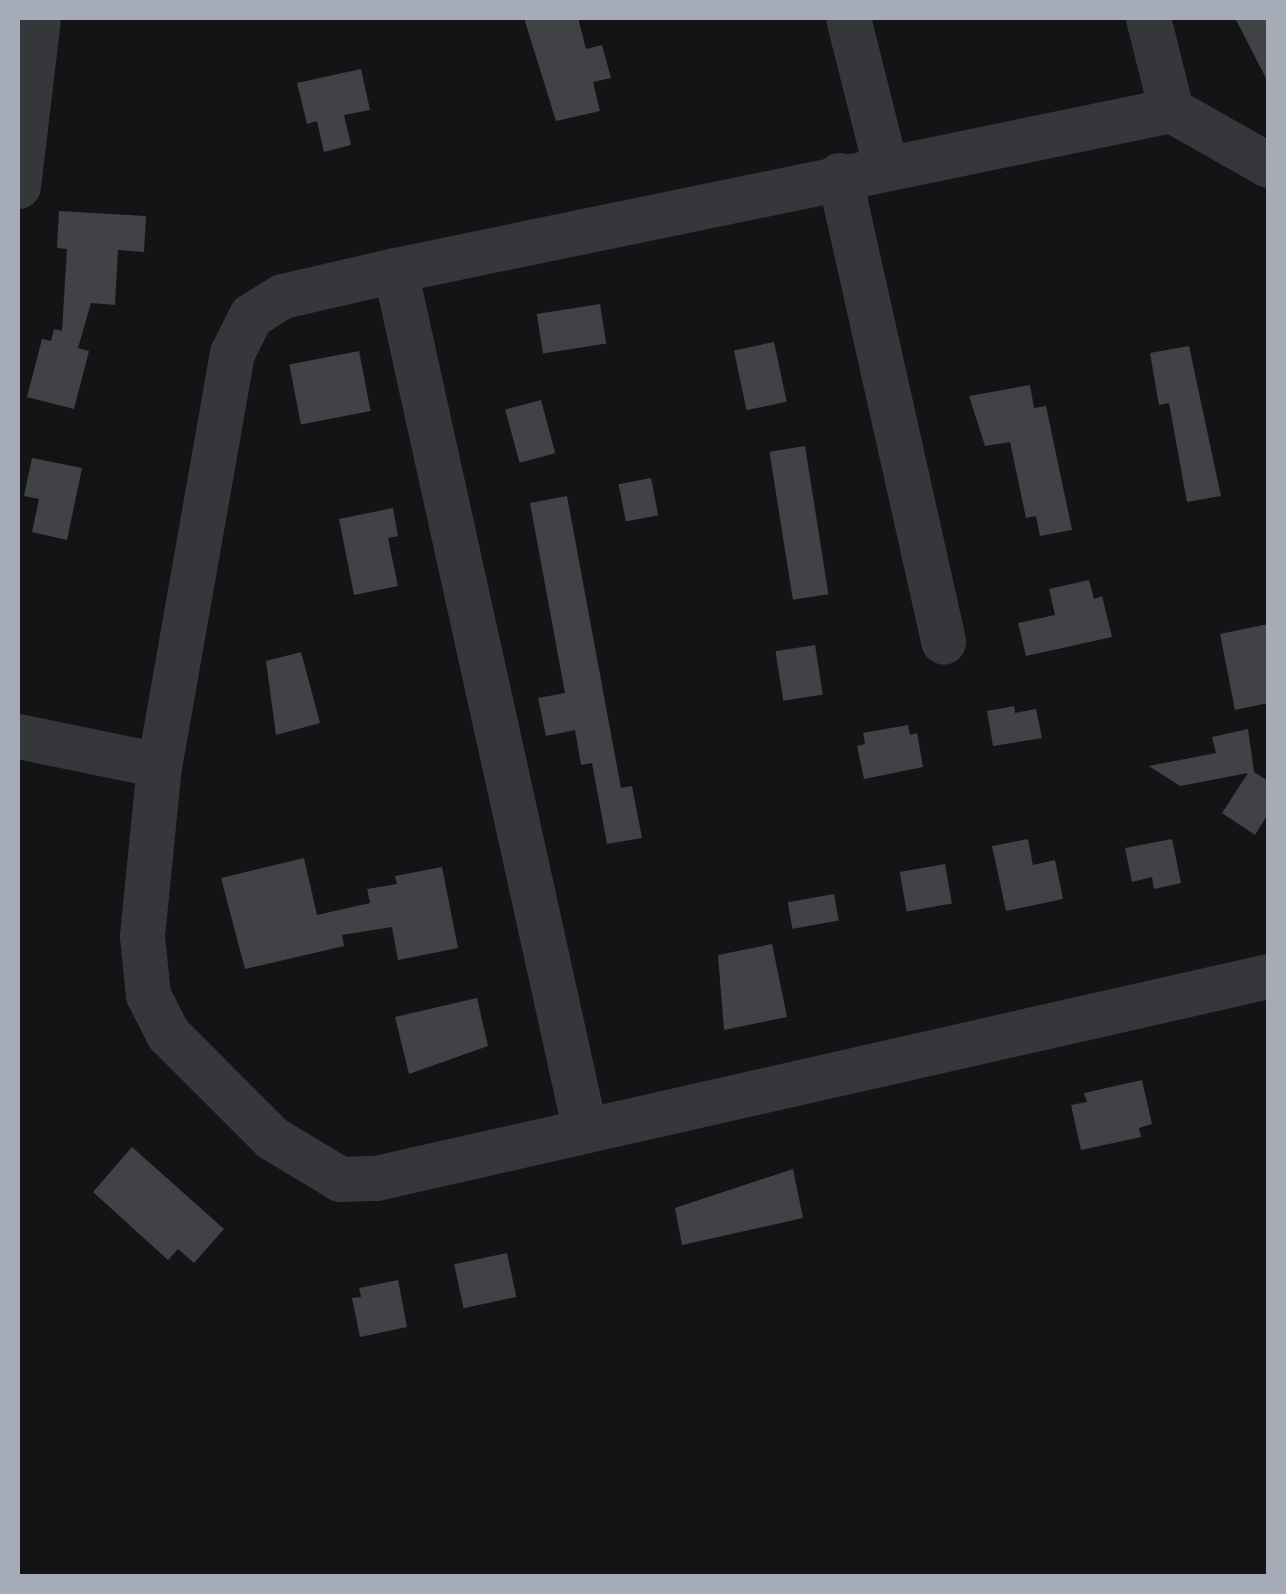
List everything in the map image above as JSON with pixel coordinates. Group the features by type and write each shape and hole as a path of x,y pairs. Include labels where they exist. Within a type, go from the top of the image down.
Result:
{"street":[{"path":"18,186 38,18"},
{"path":"848,18 885,166"},
{"path":"1148,18 1171,110"},
{"path":"1268,166 1171,110 839,175 395,270 282,296 251,315 232,353 159,765 142,936 148,995 168,1034 272,1138 340,1180 376,1178 584,1126 1268,976"},
{"path":"839,175 942,642"},
{"path":"395,270 584,1126"},
{"path":"18,736 159,765"}],"building":[{"path":"524,18 578,18 586,49 602,45 611,78 593,82 600,111 556,121"},
{"path":"1235,18 1268,18 1268,82"},
{"path":"361,69 370,110 344,115 351,145 324,152 317,121 307,124 297,83"},
{"path":"59,211 146,216 144,252 118,250 115,305 91,303 78,348 89,351 74,409 27,397 42,339 51,341 54,329 62,331 67,249 57,248"},
{"path":"600,304 606,344 543,354 537,314"},
{"path":"774,342 787,402 747,410 734,351"},
{"path":"1189,346 1221,496 1187,502 1169,403 1159,405 1150,353"},
{"path":"359,351 371,411 301,424 289,365"},
{"path":"1030,385 1034,408 1046,406 1072,530 1040,536 1036,516 1026,518 1010,442 985,446 969,396"},
{"path":"541,400 555,453 519,463 505,410"},
{"path":"805,446 828,594 793,600 769,452"},
{"path":"32,458 82,468 67,540 32,532 39,499 24,496"},
{"path":"651,478 658,515 626,522 619,484"},
{"path":"567,496 621,788 632,786 642,838 607,844 592,763 581,765 575,730 546,736 538,698 565,693 530,503"},
{"path":"393,508 398,536 388,538 398,586 354,595 339,519"},
{"path":"1089,580 1094,599 1102,596 1112,637 1026,656 1018,623 1055,615 1049,589"},
{"path":"1268,624 1268,703 1235,710 1220,634"},
{"path":"815,645 823,694 783,701 775,651"},
{"path":"301,652 320,723 276,735 266,661"},
{"path":"1014,706 1015,713 1036,709 1042,738 993,746 987,711"},
{"path":"908,725 910,735 917,733 923,767 864,779 857,746 865,744 863,733"},
{"path":"1248,729 1254,772 1268,781 1268,814 1255,835 1222,813 1248,773 1180,786 1149,766 1216,753 1212,737"},
{"path":"1028,839 1033,865 1055,860 1063,899 1006,911 992,846"},
{"path":"1172,839 1181,883 1154,889 1152,877 1132,882 1125,848"},
{"path":"304,858 317,915 370,903 367,889 397,884 395,876 442,867 458,948 398,960 392,927 342,935 344,946 245,969 221,878"},
{"path":"945,864 952,903 907,911 900,872"},
{"path":"834,894 839,921 792,929 788,902"},
{"path":"772,944 787,1017 724,1030 718,955"},
{"path":"477,998 488,1046 409,1074 395,1017"},
{"path":"1142,1080 1152,1124 1139,1128 1141,1137 1081,1150 1071,1105 1087,1102 1084,1093"},
{"path":"132,1147 224,1229 194,1263 178,1249 168,1260 93,1192"},
{"path":"793,1169 803,1218 682,1245 675,1208"},
{"path":"507,1253 516,1297 464,1308 454,1264"},
{"path":"398,1280 407,1327 360,1337 352,1298 361,1297 359,1288"}]}
